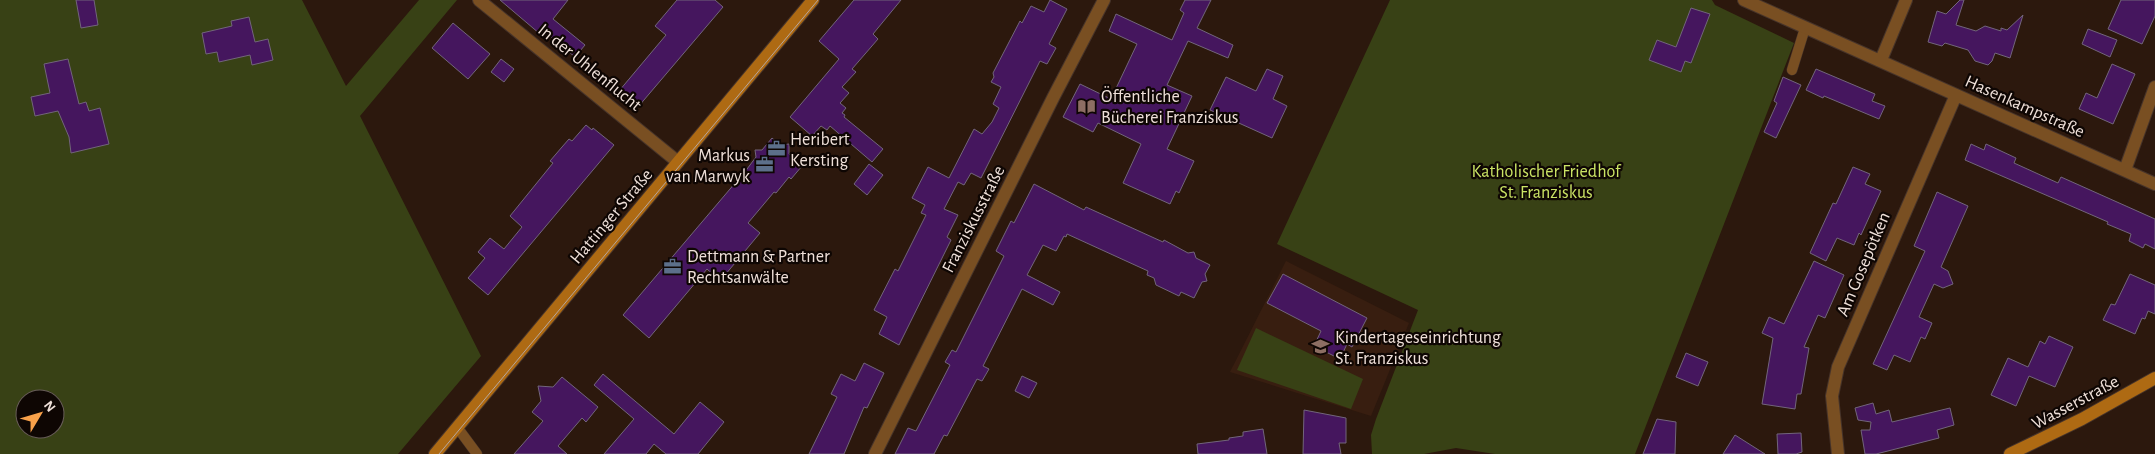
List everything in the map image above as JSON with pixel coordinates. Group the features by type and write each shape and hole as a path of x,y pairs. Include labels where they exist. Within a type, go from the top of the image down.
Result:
{"main road":[{"name":"Hattinger Straße","path":"435,454 813,0"},
{"name":"Wasserstraße","path":"2010,454 2082,419 2155,378"}],"street":[{"name":"In der Uhlenflucht","path":"479,0 678,162"},
{"name":"Franziskusstraße","path":"875,454 1104,0"},
{"name":"Hasenkampstraße","path":"1744,0 2155,184"},
{"path":"1881,60 1906,0"},
{"path":"2125,170 2155,87"},
{"name":"Am Gosepötken","path":"1838,454 1832,396 1838,367 1956,95"}],"lane":[{"path":"1792,70 1805,28"},
{"path":"457,428 477,454"}],"shaded area":[{"name":"Kindertageseinrichtung St. Franziskus","path":"1286,261 1409,323 1371,416 1230,372"}],"green space":[{"path":"0,0 302,0 346,86 419,0 457,0 360,116 481,356 398,454 0,454"},
{"name":"Katholischer Friedhof St. Franziskus","path":"1390,0 1712,0 1715,5 1794,43 1635,454 1495,454 1456,448 1424,454 1372,454 1371,435 1376,419 1418,310 1277,244"},
{"path":"1256,328 1363,379 1351,409 1237,370"}],"building":[{"path":"76,0 94,0 98,25 81,28"},
{"path":"500,0 568,0 553,19 585,45 575,57 543,30 540,34"},
{"path":"677,0 715,0 723,7 638,107 619,91 666,35 655,26"},
{"path":"854,0 901,0 873,34 878,39 852,69 856,72 842,87 849,93 840,103 846,108 842,113 845,115 844,117 883,149 872,162 830,126 827,130 821,126 812,136 790,117 839,59 819,41"},
{"path":"1050,0 1067,9 1049,44 1056,48 1047,64 1040,61 981,178 971,173 964,185 958,182 944,209 958,215 947,237 951,240 899,345 879,334 887,317 874,310 895,269 898,271 926,215 921,213 925,205 912,198 928,167 949,178 974,129 982,134 992,122 999,108 993,104 1001,87 991,82 994,77 993,73 1020,21 1022,23 1031,6 1044,12"},
{"path":"1185,0 1211,0 1197,28 1233,45 1228,58 1188,41 1167,85 1192,96 1167,149 1194,161 1179,193 1176,191 1170,204 1123,183 1141,144 1098,123 1093,132 1063,117 1080,84 1111,99 1137,44 1109,31 1116,14 1172,40 1184,13 1180,10"},
{"path":"1960,0 1964,0 1956,25 1976,31 1985,26 2001,31 2001,28 2007,30 2023,15 2010,58 1995,53 1988,65 1975,61 1968,50 1945,43 1942,46 1928,42 1937,11 1946,14"},
{"path":"2121,0 2155,0 2155,16 2142,44 2108,29"},
{"path":"1691,8 1710,14 1691,63 1685,61 1681,72 1649,60 1657,40 1676,47"},
{"path":"249,17 255,42 268,39 273,60 252,65 250,55 219,62 217,52 206,54 202,33 232,26 231,21"},
{"path":"453,23 490,54 468,79 432,48"},
{"path":"2088,29 2117,40 2110,57 2082,44"},
{"path":"68,59 79,104 86,102 89,111 100,108 109,144 71,153 69,137 58,111 35,116 31,97 50,93 44,64"},
{"path":"501,59 514,69 504,82 491,72"},
{"path":"2112,64 2135,74 2113,124 2079,109 2086,93 2097,98"},
{"path":"1267,69 1283,76 1273,99 1287,106 1272,138 1210,110 1226,77 1256,91"},
{"path":"1816,69 1875,94 1872,101 1885,106 1879,119 1806,90"},
{"path":"1783,77 1801,85 1776,138 1764,132 1777,103 1774,101"},
{"path":"586,125 592,130 593,128 614,145 488,295 468,278 485,258 478,252 490,238 504,249 522,227 510,216 553,163 550,161 569,139 572,141"},
{"path":"772,138 780,145 789,144 789,154 802,166 791,179 789,177 776,193 774,192 748,223 760,233 720,281 707,269 649,338 623,315 747,169 756,157 755,150 762,150"},
{"path":"1971,144 1984,150 1986,144 2016,158 2014,163 2058,183 2061,177 2155,219 2155,249 2145,244 2143,248 2129,241 2131,234 2107,224 2108,222 1965,160"},
{"path":"869,164 883,175 867,195 854,184"},
{"path":"1853,167 1870,174 1865,184 1881,191 1861,235 1859,233 1854,245 1837,238 1826,261 1810,253 1833,203 1836,204"},
{"path":"1034,184 1084,210 1086,207 1163,242 1164,240 1188,253 1194,252 1196,258 1210,265 1205,274 1207,281 1202,282 1194,298 1181,292 1179,296 1156,285 1154,278 1147,275 1148,271 1067,234 1056,251 1043,245 1027,275 1060,292 1053,305 1022,289 983,366 989,369 982,381 977,379 947,436 944,435 934,454 895,454 908,428 916,431 950,365 945,362 952,350 956,352 1004,256 996,251 1011,221 1014,223"},
{"path":"1937,192 1968,206 1941,267 1948,271 1953,284 1943,288 1934,284 1919,317 1932,323 1925,339 1921,337 1910,362 1894,355 1887,370 1873,364 1925,251 1914,246"},
{"path":"1814,261 1844,275 1825,318 1818,315 1804,347 1809,348 1801,394 1797,394 1795,409 1762,404 1773,338 1762,333 1769,317 1784,324"},
{"path":"1283,274 1367,318 1352,347 1347,344 1340,359 1314,346 1321,331 1267,303"},
{"path":"2130,274 2155,285 2155,314 2148,311 2145,319 2142,318 2135,334 2103,320 2111,304 2115,305"},
{"path":"2049,336 2073,347 2055,387 2029,376 2016,406 1991,395 2008,358 2028,367 2040,341 2045,344"},
{"path":"1686,353 1708,362 1698,386 1676,377"},
{"path":"864,363 884,373 867,408 864,407 844,454 809,454 837,397 831,394 841,374 855,381"},
{"path":"603,374 674,434 700,402 724,422 698,454 666,454 654,444 646,454 604,454 634,419 594,385"},
{"path":"1022,376 1037,383 1029,398 1015,391"},
{"path":"562,377 598,407 586,422 582,418 558,446 567,454 514,454 543,421 532,412 541,401 538,386 553,387"},
{"path":"1873,403 1876,414 1889,410 1892,422 1950,408 1954,425 1937,430 1939,438 1876,454 1865,454 1861,430 1870,430 1871,422 1858,420 1855,408"},
{"path":"1304,410 1346,418 1346,443 1339,443 1341,454 1303,454"},
{"path":"1657,419 1676,422 1675,454 1643,454"},
{"path":"1263,429 1267,454 1198,454 1197,444 1229,440 1229,438 1243,436 1243,432"},
{"path":"1801,433 1802,452 1778,454 1777,434"},
{"path":"1735,435 1765,454 1723,454"}],"tram line":[{"path":"439,454 818,0"}],"place":[{"name":"Öffentliche Bücherei Franziskus","path":"1087,106"},
{"name":"Heribert Kersting","path":"776,149"},
{"name":"Markus van Marwyk","path":"764,165"},
{"name":"Dettmann & Partner Rechtsanwälte","path":"673,266"},
{"name":"Kindertageseinrichtung St. Franziskus","path":"1321,347"}]}
